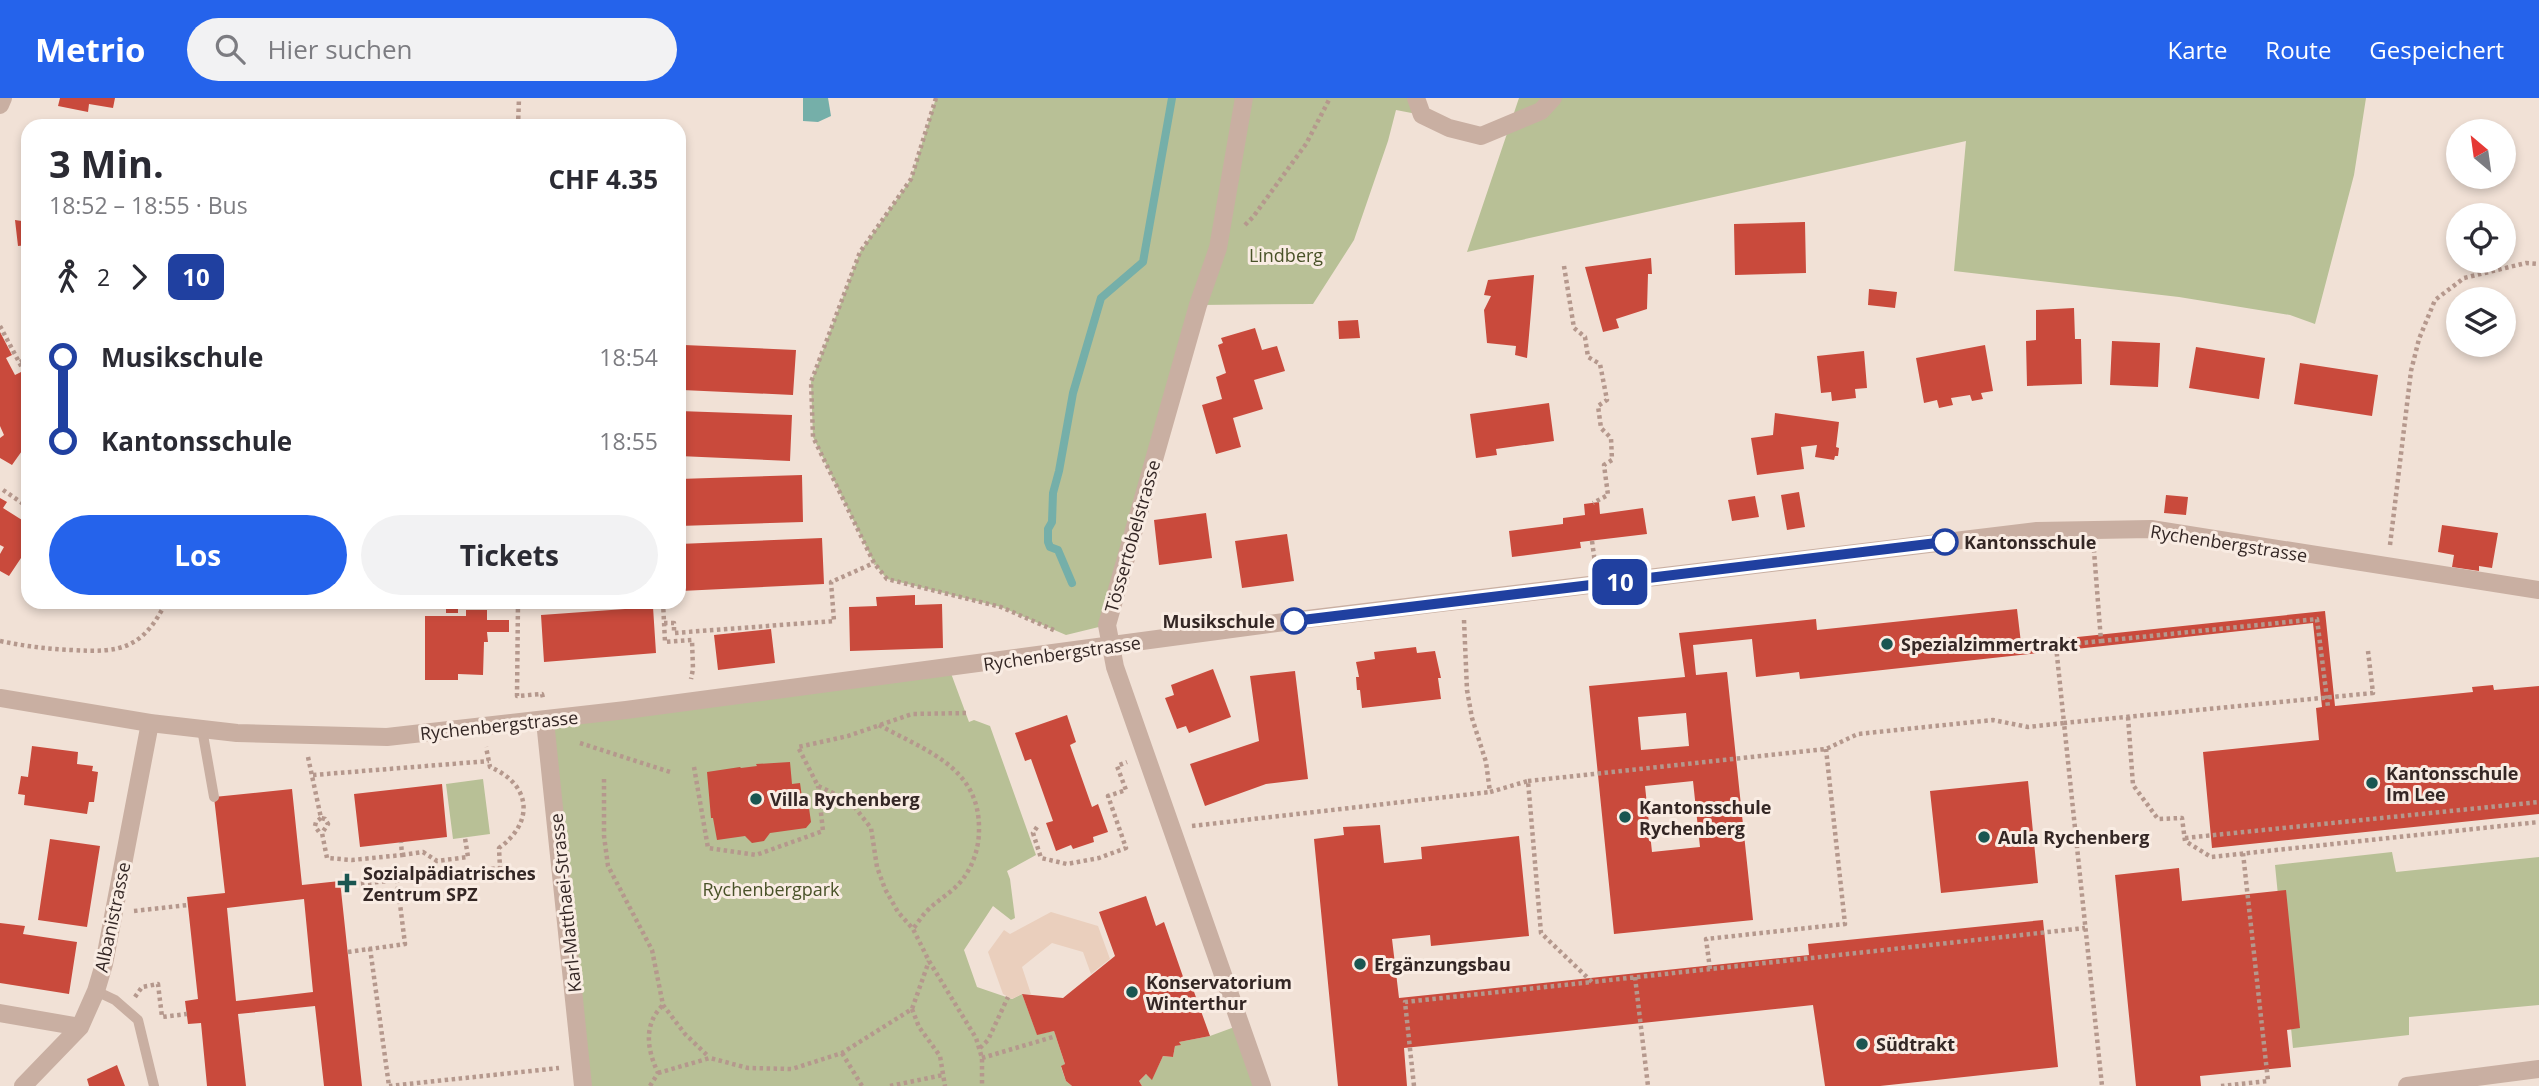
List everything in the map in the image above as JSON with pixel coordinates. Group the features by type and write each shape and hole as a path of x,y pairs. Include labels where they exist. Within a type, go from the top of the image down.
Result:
{"street":[{"path":"0,105 3,98"},
{"name":"Tössertobelstrasse","path":"1244,98 1218,248 1198,305 1107,625 1109,646 1262,1086"},
{"path":"1416,98 1422,115 1449,128 1481,136 1541,111 1553,98"},
{"name":"Rychenbergstrasse","path":"0,698 150,723 237,733 387,737 545,721 1307,619 2038,531 2151,529 2539,590"},
{"name":"Karl-Matthaei-Strasse","path":"545,721 583,1086"},
{"name":"Albanistrasse","path":"23,1086 80,1027 96,991 104,964 150,723"},
{"path":"0,1013 80,1027"},
{"path":"2407,1086 2539,1069"}],"lane":[{"path":"202,729 214,797"},
{"path":"96,991 115,1000 138,1020 154,1086"}],"path":[{"path":"518,119 519,98"},
{"path":"936,98 911,179 860,252 811,382 813,437 874,563 887,579 1001,607 1066,635"},
{"path":"1218,248 1253,217 1306,144 1330,98"},
{"path":"2392,522 2411,371 2419,339 2435,300 2465,278 2526,264 2539,264"},
{"path":"1564,266 1574,328 1585,337 1588,357 1600,364 1606,400 1598,406 1601,428 1611,438 1612,460 1604,465 1608,495 1593,503"},
{"path":"0,326 20,362"},
{"path":"3,491 21,503"},
{"path":"2094,551 2101,641"},
{"path":"664,623 674,623 674,633 834,621 831,582 874,563"},
{"path":"0,641 39,648 109,652 143,636 162,609"},
{"path":"518,609 517,695 542,694 544,702"},
{"path":"663,609 665,642 692,640 694,669 690,684"},
{"path":"2022,649 2317,619 2328,706"},
{"path":"1465,626 1470,709 1486,762 1490,792"},
{"path":"2056,646 2102,1086"},
{"path":"1173,832 1198,823 1490,792 1528,781 1826,749 1858,734 1993,720 2028,727 2373,693 2368,651"},
{"path":"694,767 708,848 756,855 823,831 818,786 798,747 848,736 912,714 966,713"},
{"path":"2127,717 2133,785 2158,819 2182,818 2185,841 2211,857 2539,821"},
{"path":"878,725 955,769 967,782 976,799 979,844 972,864 951,893 926,912 913,929"},
{"path":"580,743 670,772"},
{"path":"340,886 500,868 499,848 519,831 523,800 519,788 500,771 490,767 486,747"},
{"path":"1710,969 1706,939 1844,924 1826,749"},
{"path":"308,756 321,818"},
{"path":"313,775 489,761"},
{"path":"1037,827 1033,833 1041,858 1067,864 1099,858 1126,848 1108,796 1126,790 1116,766"},
{"path":"604,779 604,836 608,866 652,950 663,1005 685,1034 710,1058 748,1068 792,1069 842,1053 912,1009 929,961"},
{"path":"1528,781 1541,933 1592,982"},
{"path":"818,786 850,801 870,828 877,867 885,890 898,912 913,929 929,961 976,1038 982,1058 982,1086"},
{"path":"2185,838 2539,802"},
{"path":"321,818 315,826 323,833"},
{"path":"321,818 328,824 323,833 327,858 352,860 423,852 437,861 467,857 465,838"},
{"path":"401,842 402,855"},
{"path":"2221,1086 2268,1081 2243,853"},
{"path":"348,952 405,944 397,880"},
{"path":"133,911 188,905"},
{"path":"1414,1086 1405,1002 2085,929"},
{"path":"370,948 389,1086 581,1066"},
{"path":"1635,977 1648,1086"},
{"path":"142,987 159,984 162,1017 187,1014"},
{"path":"980,1048 988,1040 1008,997"},
{"path":"658,1073 650,1055 648,1035 654,1013 663,1005"},
{"path":"912,1009 919,1027 940,1055 945,1086"},
{"path":"982,1058 1056,1036"},
{"path":"842,1053 862,1086"},
{"path":"650,1086 658,1073 710,1058"},
{"path":"890,1086 943,1075"}],"green space":[{"name":"Lindberg","path":"936,98 1425,98 1422,115 1396,110 1354,240 1313,304 1198,305 1107,625 1066,635 1001,607 887,579 874,563 813,437 811,382 860,252 911,179"},
{"path":"1519,98 2366,98 2354,175 2315,324 2290,315 2179,297 1954,271 1966,141 1467,252"},
{"name":"Rychenbergpark","path":"949,668 969,722 974,720 990,726 1036,855 1007,871 1015,918 1011,920 993,906 964,950 977,987 1012,999 1022,994 1037,1034 1054,1031 1065,1064 1061,1067 1066,1081 1072,1086 583,1086 545,721"},
{"path":"483,779 490,834 453,839 446,784"},
{"path":"2392,852 2396,872 2539,857 2539,1005 2409,1017 2409,1035 2293,1048 2275,865"},
{"path":"1240,1025 1262,1086 1142,1086 1139,1081 1146,1074 1152,1079 1163,1056 1173,1057 1175,1046 1180,1045 1179,1042 1210,1036"}],"shaded area":[{"path":"1051,912 1098,926 1110,959 1091,974 1083,952 1052,943 1022,967 1031,994 1022,994 1012,999 1003,994 988,952 1004,930 1010,934"}],"water":[{"path":"803,98 828,98 831,116 818,122 803,121"}],"building":[{"path":"60,98 115,98 113,108 89,104 88,112 58,106"},
{"path":"15,220 21,221 21,246 18,246"},
{"path":"1805,222 1806,273 1735,275 1734,224"},
{"path":"1651,258 1652,274 1648,274 1647,309 1616,319 1619,328 1603,332 1585,267"},
{"path":"1534,275 1527,358 1515,355 1516,346 1487,343 1484,310 1491,296 1484,295 1488,280"},
{"path":"1869,289 1897,292 1895,308 1868,305"},
{"path":"2074,308 2075,339 2081,339 2082,384 2027,386 2026,341 2036,340 2036,310"},
{"path":"1358,320 1360,338 1339,339 1338,321"},
{"path":"1255,328 1262,350 1277,346 1285,371 1254,380 1263,409 1233,418 1241,447 1216,454 1202,405 1222,399 1216,377 1226,373 1218,345 1223,343 1221,338"},
{"path":"0,332 12,355 6,358 15,375 21,372 21,452 12,465 0,458 0,438 4,435 0,426"},
{"path":"2112,341 2160,343 2158,387 2110,385"},
{"path":"686,345 796,350 793,395 686,390"},
{"path":"1985,345 1993,391 1981,393 1983,399 1972,401 1970,395 1951,398 1953,405 1939,408 1937,400 1924,403 1916,358"},
{"path":"2196,347 2265,358 2259,399 2189,388"},
{"path":"1864,351 1867,388 1855,389 1856,398 1832,401 1831,392 1821,393 1817,356"},
{"path":"2300,363 2378,375 2372,416 2294,404"},
{"path":"1549,403 1554,441 1496,449 1497,455 1476,458 1470,414"},
{"path":"686,411 792,415 790,461 686,456"},
{"path":"1775,413 1839,422 1836,447 1839,448 1838,456 1835,456 1834,460 1815,457 1817,445 1801,447 1804,469 1757,475 1751,438 1773,435"},
{"path":"802,475 803,522 686,526 686,479"},
{"path":"1799,492 1805,527 1787,530 1781,495"},
{"path":"2166,495 2188,497 2186,515 2164,513"},
{"path":"1755,496 1759,517 1732,521 1728,500"},
{"path":"0,498 7,502 3,508 21,519 21,558 9,576 0,571 0,554 4,547 0,545"},
{"path":"1599,502 1600,514 1643,508 1647,534 1580,542 1581,548 1512,557 1509,531 1563,524 1563,518 1585,515 1584,504"},
{"path":"1206,513 1212,558 1159,565 1154,520"},
{"path":"2442,525 2498,533 2492,568 2479,566 2479,571 2452,567 2454,555 2438,552"},
{"path":"1287,534 1294,581 1242,588 1235,541"},
{"path":"822,538 824,584 686,591 686,544"},
{"path":"915,595 915,605 942,604 943,648 850,651 849,607 877,606 876,597"},
{"path":"446,609 458,609 458,613 446,613"},
{"path":"653,609 656,653 544,662 541,615"},
{"path":"2017,609 2021,643 2325,611 2335,706 2473,692 2472,687 2493,685 2494,690 2539,686 2539,814 2212,848 2203,752 2319,740 2316,708 2322,707 2313,623 1800,679 1799,672 1756,677 1752,639 1693,645 1696,675 1727,672 1753,920 1614,934 1589,686 1685,677 1679,633 1816,619 1817,630","holes":["1686,713 1689,746 1641,750 1638,717","1693,781 1700,847 1652,852 1645,786"]},
{"path":"466,610 487,610 487,620 509,620 509,632 487,632 483,675 458,674 458,680 425,680 425,616 466,616"},
{"path":"771,629 775,663 718,670 714,635"},
{"path":"1416,647 1417,653 1435,651 1441,678 1438,678 1441,699 1362,708 1360,690 1357,690 1356,677 1359,677 1356,662 1375,659 1374,652"},
{"path":"1213,669 1231,717 1189,733 1186,726 1177,729 1165,698 1174,695 1171,685"},
{"path":"1295,671 1308,779 1266,784 1205,806 1190,764 1259,741 1250,676"},
{"path":"1067,715 1076,742 1070,745 1092,807 1098,804 1108,832 1093,837 1094,842 1073,849 1071,845 1056,851 1046,823 1053,821 1031,759 1025,761 1015,733"},
{"path":"32,746 78,752 77,764 93,766 92,771 98,772 94,802 89,802 87,814 24,805 25,795 18,794 21,776 28,777"},
{"name":"Villa Rychenberg","path":"790,762 792,784 800,783 803,804 809,808 811,822 806,828 770,833 764,841 752,843 745,836 717,840 711,818 707,772"},
{"name":"Aula Rychenberg","path":"2028,781 2038,883 1941,893 1930,791"},
{"path":"442,784 447,837 360,847 354,794"},
{"name":"Sozialpädiatrisches Zentrum SPZ","path":"292,789 302,885 340,881 362,1086 324,1086 315,1006 238,1014 246,1086 207,1086 201,1023 188,1024 185,1001 198,999 187,897 225,893 214,797","holes":["304,899 313,992 236,1001 227,908"]},
{"path":"1380,825 1384,863 1422,859 1421,847 1519,836 1529,936 1431,946 1430,935 1392,939 1399,998 1809,955 1808,944 2043,920 2058,1067 1880,1086 1825,1086 1813,1005 1404,1048 1407,1086 1338,1086 1314,839 1344,835 1343,827"},
{"path":"50,839 100,846 87,927 38,920"},
{"path":"2179,868 2182,901 2286,890 2300,1028 2287,1030 2291,1067 2200,1076 2201,1086 2136,1086 2115,875"},
{"name":"Konservatorium Winterthur","path":"1146,896 1156,926 1164,922 1188,991 1193,989 1210,1036 1179,1042 1181,1045 1175,1046 1173,1057 1163,1056 1152,1080 1146,1074 1139,1081 1142,1086 1072,1086 1066,1081 1061,1066 1065,1064 1054,1031 1037,1035 1022,994 1063,998 1115,956 1099,912"},
{"path":"0,923 25,926 23,934 77,942 69,994 0,983"},
{"path":"117,1065 125,1086 89,1086 87,1079"}],"waterway":[{"path":"1072,583 1058,550 1050,547 1048,529 1052,522 1053,493 1073,393 1101,298 1143,262 1172,98"}],"bus line":[{"name":"10","path":"1294,621 1945,542"}],"place":[{"name":"Kantonsschule","path":"1945,542"},
{"name":"Musikschule","path":"1294,621"},
{"name":"Spezialzimmertrakt","path":"1887,644"},
{"name":"Kantonsschule Im Lee","path":"2372,783"},
{"name":"Villa Rychenberg","path":"756,799"},
{"name":"Kantonsschule Rychenberg","path":"1625,817"},
{"name":"Aula Rychenberg","path":"1984,837"},
{"name":"Sozialpädiatrisches Zentrum SPZ","path":"347,883"},
{"name":"Ergänzungsbau","path":"1360,964"},
{"name":"Konservatorium Winterthur","path":"1132,992"},
{"name":"Südtrakt","path":"1862,1044"}]}
